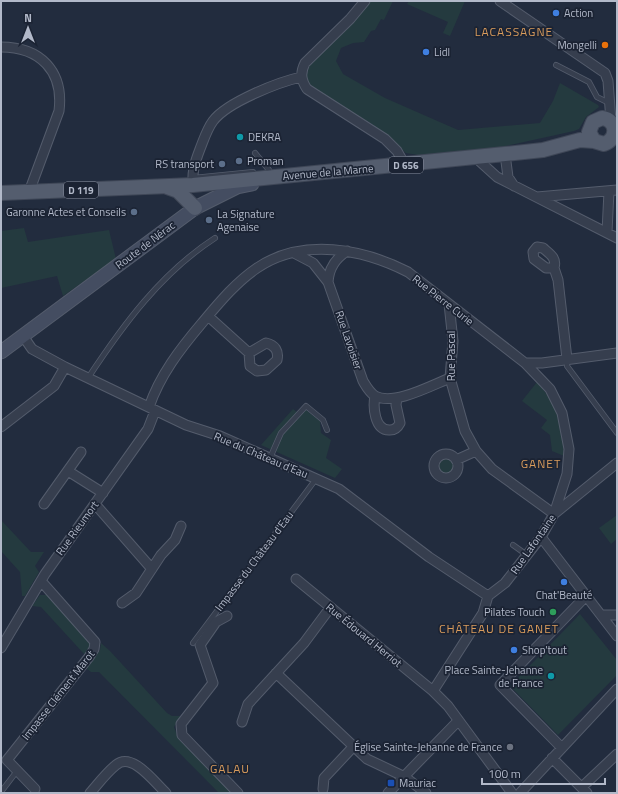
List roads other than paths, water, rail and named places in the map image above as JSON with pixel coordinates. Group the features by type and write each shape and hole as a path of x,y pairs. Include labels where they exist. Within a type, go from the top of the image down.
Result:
{"main road":[{"path":"588,138 593,122 612,129"},
{"name":"Avenue de la Marne","path":"193,181 307,175 476,158 543,150 588,138 601,144 612,129"},
{"name":"Route de Nérac","path":"1,352 195,208 237,187 307,175"},
{"name":"D 119","path":"1,193 161,186 193,181"},
{"path":"193,181 195,208"},
{"name":"D 119","path":"161,186 178,191 195,208"}],"street":[{"path":"365,1 350,19 305,62 302,68 301,77 307,89 385,139 397,151 405,165"},
{"path":"500,1 605,73 608,82 612,129"},
{"path":"1,47 20,48 39,57 52,71 59,86 59,111 29,192"},
{"path":"193,181 194,163 207,131 214,120 224,110 285,80 301,77"},
{"path":"505,154 508,177 514,186"},
{"path":"476,158 497,177 617,238"},
{"path":"535,197 613,191 607,232"},
{"name":"Rue Pierre Curie","path":"152,409 164,373 178,352 208,316 238,284 257,268 283,255 313,250 347,251 365,254 408,272 525,363 550,388 558,401 566,425 569,461 567,474 554,514"},
{"path":"328,282 329,274 335,261 347,251"},
{"name":"Rue Lavoisier","path":"294,253 312,263 328,282 363,381 370,392 375,396"},
{"path":"554,268 558,280 567,359"},
{"name":"Rue Pascal","path":"449,304 453,340 450,378 461,421 476,451 501,477 554,514"},
{"path":"208,316 249,352"},
{"name":"Rue du Château d'Eau","path":"23,336 32,349 64,367 152,409 316,478 353,498 429,557 488,596"},
{"path":"525,363 542,363 617,353"},
{"path":"1,427 54,386 64,367"},
{"path":"397,398 396,405 400,423 395,428 388,430 381,427 374,411 375,396 388,399 397,398 450,378"},
{"name":"Rue Rieumort","path":"1,648 41,581 148,429 152,409"},
{"path":"456,460 476,451"},
{"path":"44,504 81,452"},
{"name":"Rue Lafontaine","path":"488,596 506,583 541,537 554,514 617,463"},
{"path":"68,470 103,493"},
{"path":"95,504 152,569"},
{"path":"122,603 136,593 160,555 175,540 181,526"},
{"path":"541,537 617,636"},
{"name":"Rue Édouard Herriot","path":"296,579 433,691 448,706 512,793"},
{"name":"Impasse Clément Marot","path":"35,789 6,760 89,657 96,645 41,581"},
{"path":"562,748 500,685 587,595"},
{"path":"433,691 483,613 488,596"},
{"path":"242,722 248,704 304,643 330,608"},
{"path":"602,615 617,615"},
{"path":"227,616 216,622 200,645 213,683 181,724 180,732 238,793"},
{"path":"276,674 373,764 405,777 426,793"},
{"path":"520,793 617,689"},
{"path":"388,793 458,721"},
{"path":"323,789 324,778 353,747"},
{"path":"552,758 584,790 617,754"},
{"path":"90,793 116,764 125,761 137,765 166,793"}],"lane":[{"path":"556,65 589,82 597,98 609,103"},
{"path":"255,153 269,170 266,177"},
{"path":"88,378 120,332 159,285 180,264 216,238"},
{"path":"567,359 568,366 617,433"},
{"path":"270,458 281,433 306,406 323,420 327,430"},
{"name":"Impasse du Château d'Eau","path":"193,643 316,478"},
{"path":"513,545 527,555"},
{"path":"1,792 17,771"}],"place":[{"name":"Action","path":"556,13"},
{"name":"Mongelli","path":"605,45"},
{"name":"Lidl","path":"426,52"},
{"name":"DEKRA","path":"240,137"},
{"name":"Proman","path":"239,161"},
{"name":"RS transport","path":"222,164"},
{"name":"Garonne Actes et Conseils","path":"134,212"},
{"name":"La Signature Agenaise","path":"209,220"},
{"name":"Chat'Beauté","path":"564,582"},
{"name":"Pilates Touch","path":"553,612"},
{"name":"Shop'tout","path":"514,650"},
{"name":"Place Sainte-Jehanne de France","path":"551,676"},
{"name":"Église Sainte-Jehanne de France","path":"510,747"},
{"name":"Mauriac","path":"391,783"}],"district":[{"name":"LACASSAGNE","path":"514,32"},
{"name":"GANET","path":"541,464"},
{"name":"CHÂTEAU DE GANET","path":"499,629"},
{"name":"GALAU","path":"230,769"}]}
